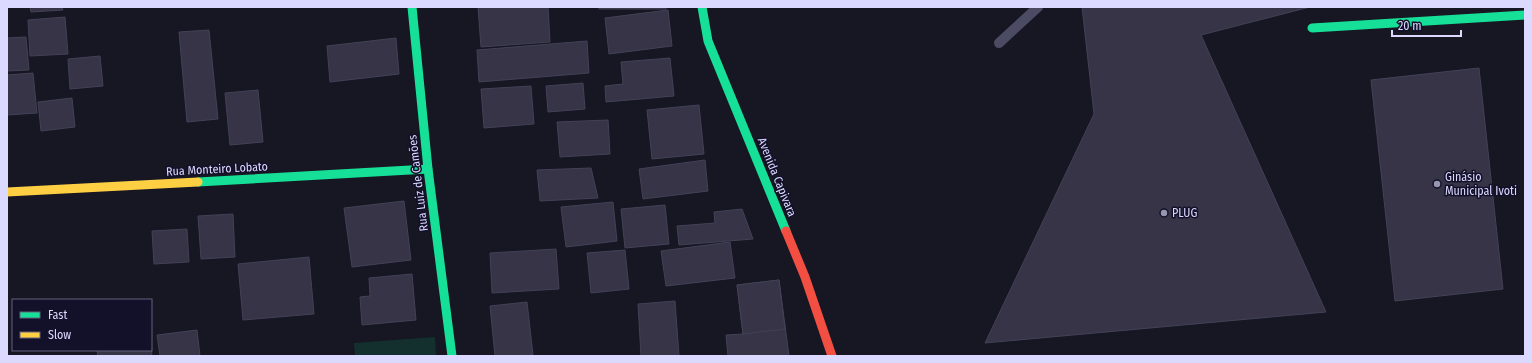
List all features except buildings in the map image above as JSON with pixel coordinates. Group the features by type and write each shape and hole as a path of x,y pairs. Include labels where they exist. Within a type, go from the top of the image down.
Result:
{"street":[{"name":"Rua Luiz de Camões","path":"412,7 428,169 452,356"},
{"name":"Avenida Capivara","path":"702,7 708,41 806,277 832,356"},
{"path":"1312,28 1525,15"},
{"name":"Rua Monteiro Lobato","path":"7,192 428,169"}],"lane":[{"path":"999,43 1038,7"}],"green space":[{"path":"435,337 436,356 355,356 354,343"}],"traffic: fast":[{"path":"412,7 428,169 452,356"},
{"path":"702,7 708,41 786,231"},
{"path":"1312,28 1525,15"},
{"path":"198,182 428,169"}],"traffic: slow":[{"path":"7,192 198,182"}],"traffic: jam":[{"path":"786,231 805,277 832,356"}],"place":[{"name":"Ginásio Municipal Ivoti","path":"1437,184"},
{"name":"PLUG","path":"1164,213"}]}
